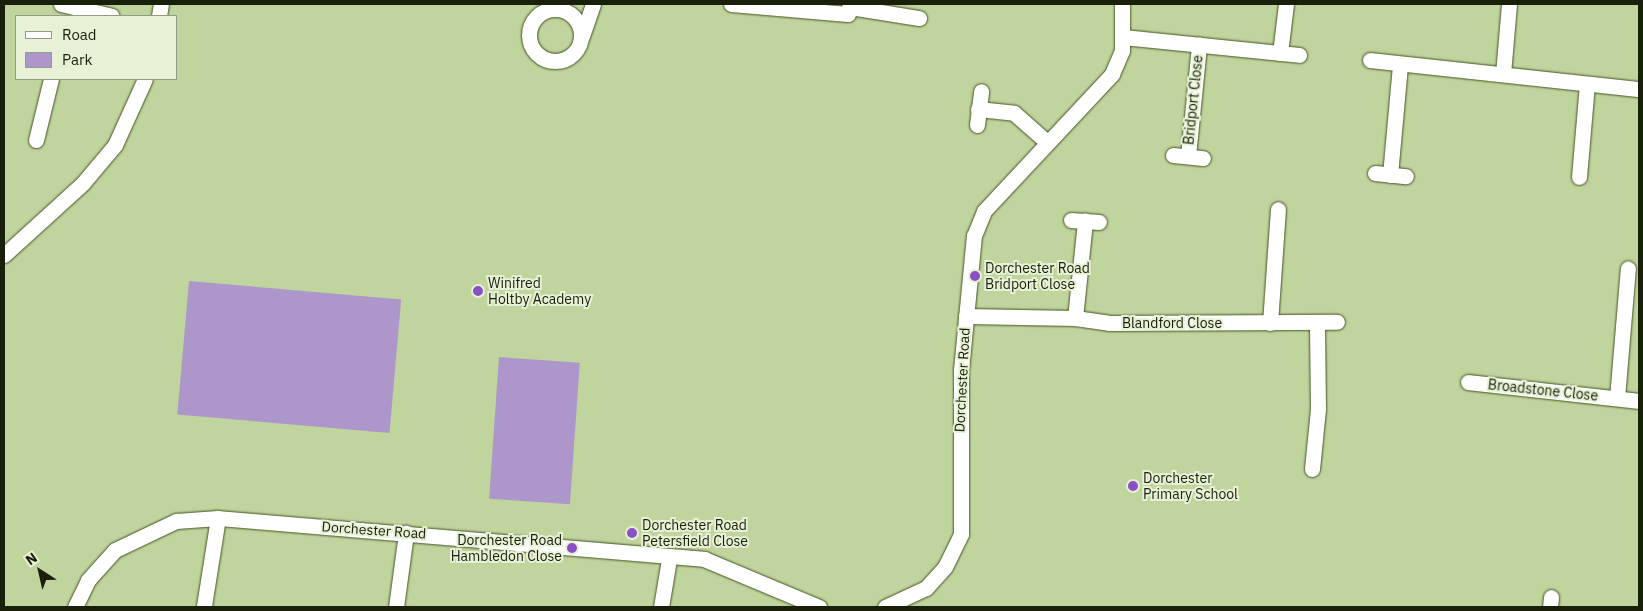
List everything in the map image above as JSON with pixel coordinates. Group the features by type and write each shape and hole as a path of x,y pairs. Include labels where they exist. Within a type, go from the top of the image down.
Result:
{"street":[{"path":"582,36 593,4"},
{"path":"731,4 848,14 850,5 919,18"},
{"name":"Dorchester Road","path":"885,607 926,588 953,555 961,534 958,422 974,236 984,211 1046,142 1112,74 1123,37 1122,4"},
{"path":"1280,54 1286,4"},
{"path":"1503,74 1510,4"},
{"path":"66,7 107,15"},
{"name":"Bridport Close","path":"1123,37 1298,55"},
{"name":"Bridport Close","path":"1188,156 1199,45"},
{"path":"1370,60 1400,65 1639,89"},
{"path":"1390,175 1400,65"},
{"path":"36,140 51,80"},
{"path":"4,254 25,233 83,183 115,144 145,80"},
{"path":"1579,177 1588,84"},
{"path":"977,125 981,91"},
{"path":"978,109 1014,113 1046,142"},
{"path":"1375,173 1406,176"},
{"path":"1270,323 1278,209"},
{"path":"1075,318 1085,221"},
{"path":"4,241 25,233"},
{"name":"Broadstone Close","path":"1617,398 1628,268"},
{"name":"Blandford Close","path":"966,316 1075,318 1109,323 1337,322"},
{"path":"1312,469 1318,409 1317,322"},
{"name":"Broadstone Close","path":"1468,382 1639,401"},
{"path":"204,606 218,518"},
{"name":"Dorchester Road","path":"75,607 88,580 115,550 176,521 218,518 406,533 669,558 704,559 819,607"},
{"path":"396,607 406,533"},
{"path":"661,607 669,558"}],"green space":[{"path":"189,281 401,300 390,433 177,414"},
{"path":"499,357 580,363 570,504 489,499"}],"place":[{"name":"Dorchester Road Bridport Close","path":"975,276"},
{"name":"Winifred Holtby Academy","path":"478,291"},
{"name":"Dorchester Primary School","path":"1133,486"},
{"name":"Dorchester Road Petersfield Close","path":"632,533"},
{"name":"Dorchester Road Hambledon Close","path":"572,548"}]}
